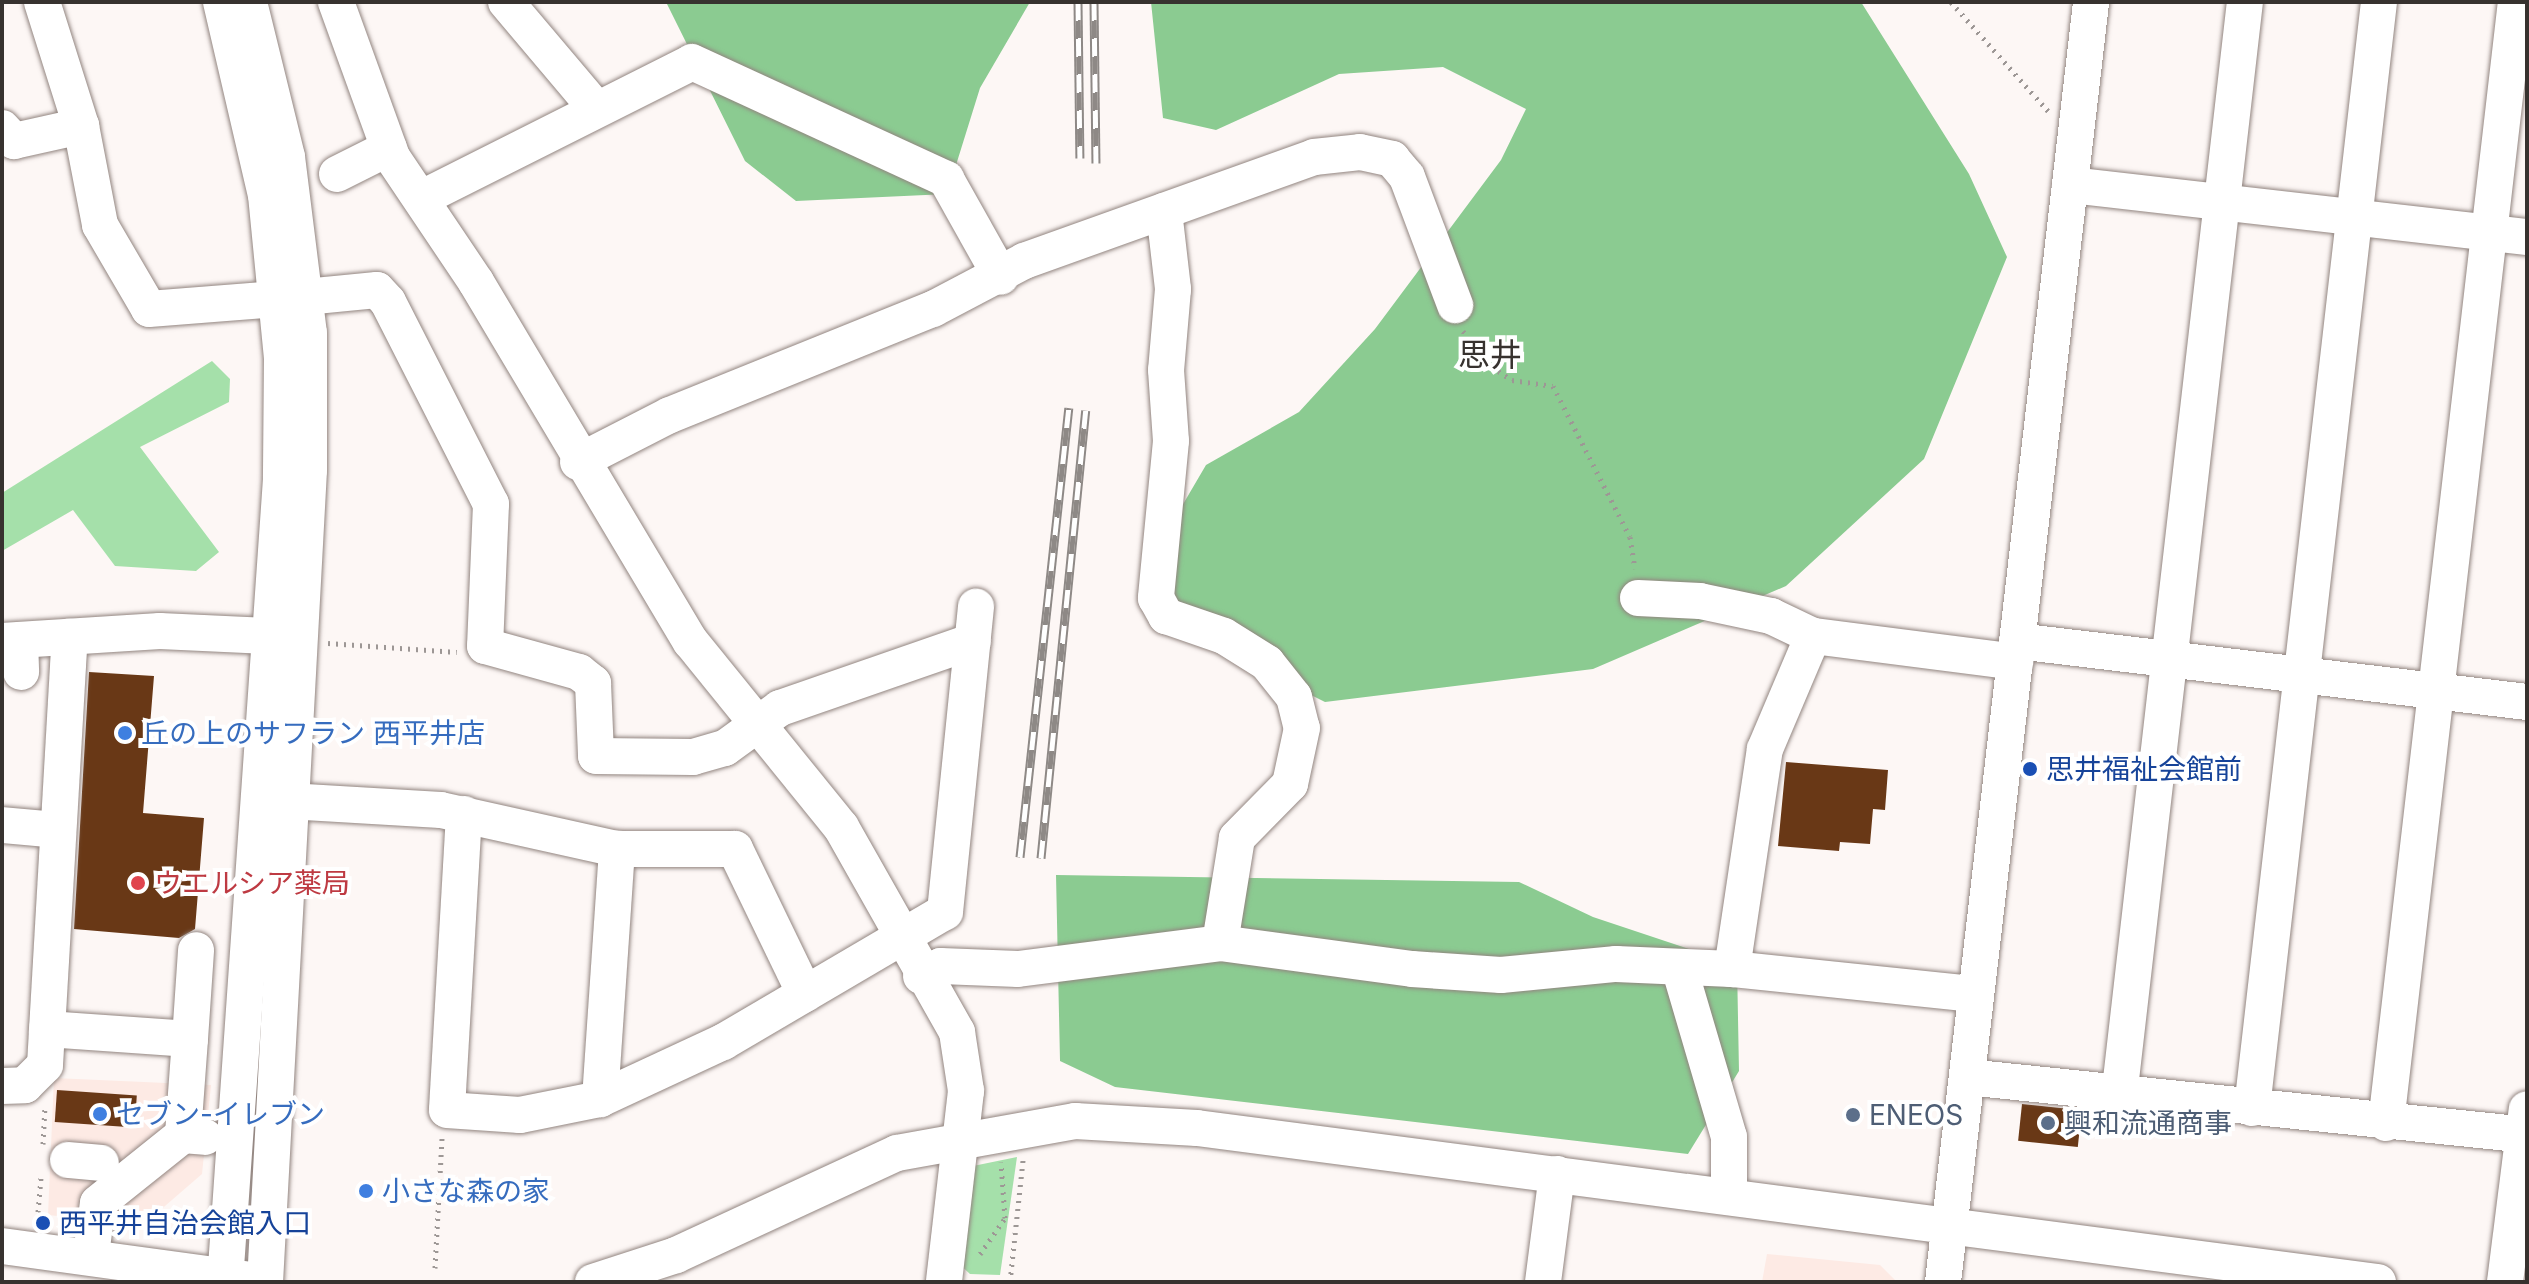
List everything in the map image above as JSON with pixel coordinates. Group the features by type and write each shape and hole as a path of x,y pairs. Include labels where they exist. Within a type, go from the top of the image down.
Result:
{"street":[{"path":"42,2 81,126 100,225 149,309 377,290 491,504 485,646 579,672 593,683 596,756 693,757 756,728 780,708 974,624 945,912 900,943 648,1081 600,1099 520,1115 447,1110 464,814"},
{"path":"221,2 291,298 225,1279"},
{"path":"2,1246 91,1254 225,1279 263,1282 309,470 291,298 287,157 249,2"},
{"path":"336,2 389,148 422,198 578,462 691,642 756,728 841,827 900,943 957,1032 963,1055 957,1278"},
{"path":"506,2 594,106"},
{"path":"1943,1282 2091,2"},
{"path":"2119,1097 2245,2"},
{"path":"2252,1108 2379,2"},
{"path":"2386,1123 2516,2"},
{"path":"422,198 594,106 692,62 946,179 1001,277"},
{"path":"2,128 14,141 81,126"},
{"path":"337,174 389,148"},
{"path":"578,462 670,415 1001,277 1080,238 1314,157 1379,154 1407,177 1455,305"},
{"path":"2070,185 2527,237"},
{"path":"1164,211 1173,289 1166,370 1171,441 1156,598 1166,616 1224,636 1267,663 1294,697 1302,728 1290,784 1237,838 1220,943"},
{"path":"1638,598 1700,601 1771,616 1813,636 2170,660 2527,702"},
{"path":"14,651 70,637 268,636"},
{"path":"1732,969 1765,749 1813,636"},
{"path":"2,1086 25,1085 45,1065 70,637"},
{"path":"288,801 464,814 617,849 735,849 805,994"},
{"path":"2,825 58,830"},
{"path":"600,1099 617,849"},
{"path":"921,976 941,966 1018,969 1220,943 1501,975 1616,964 1732,969 1976,994"},
{"path":"183,1135 196,950"},
{"path":"1679,967 1729,1137 1729,1196"},
{"path":"47,1029 190,1039"},
{"path":"1967,1077 2119,1097 2386,1123 2526,1126 2505,1282"},
{"path":"593,1282 676,1255 897,1153 960,1136 1041,1122 1129,1122 1950,1224 2378,1282"},
{"path":"98,1203 183,1135 235,1139"},
{"path":"91,1254 98,1203 84,1161 143,1167"},
{"path":"1543,1282 1557,1174"}],"path":[{"path":"1951,2 2075,139"},
{"path":"1455,305 1485,362 1512,380 1553,386 1630,537 1638,598"},
{"path":"328,643 468,652 485,646"},
{"path":"435,1268 447,1110"},
{"path":"1010,1282 1024,1143"},
{"path":"957,1278 1005,1218 1003,1147"}],"shaded area":[{"path":"54,1078 211,1085 202,1174 143,1225 48,1215"},
{"path":"1767,1254 1880,1265 1897,1282 1762,1282"}],"green space":[{"path":"666,2 1030,2 980,88 947,194 796,201 745,161"},
{"path":"1151,2 1861,2 1969,174 2007,257 1924,459 1786,586 1593,669 1325,702 1211,645 1148,564 1206,465 1299,412 1375,329 1501,160 1526,109 1443,67 1339,74 1216,130 1163,118"},
{"path":"212,361 230,379 229,402 140,447 219,552 196,571 115,566 73,510 2,551 2,493"},
{"path":"1056,875 1519,882 1593,917 1737,965 1739,1071 1688,1154 1115,1087 1060,1061"},
{"path":"1017,1157 1000,1275 970,1274 957,1262 973,1166"}],"building":[{"path":"89,672 154,676 143,813 204,818 195,929 179,938 74,929"},
{"path":"1786,762 1888,770 1885,810 1873,809 1870,844 1840,842 1839,851 1778,846"},
{"path":"57,1090 137,1096 135,1128 55,1122"},
{"path":"2022,1104 2082,1110 2078,1147 2018,1141"}],"railway":[{"path":"1078,2 1080,158"},
{"path":"1094,2 1096,163"},
{"path":"1020,857 1069,408"},
{"path":"1041,858 1086,410"}],"place":[{"name":"丘の上のサフラン 西平井店","path":"125,733"},
{"name":"思井福祉会館前","path":"2030,769"},
{"name":"ウエルシア薬局","path":"138,883"},
{"name":"セブン-イレブン","path":"100,1114"},
{"name":"ENEOS","path":"1853,1115"},
{"name":"興和流通商事","path":"2048,1123"},
{"name":"小さな森の家","path":"366,1191"},
{"name":"西平井自治会館入口","path":"43,1223"}],"district":[{"name":"思井","path":"1490,355"}]}
